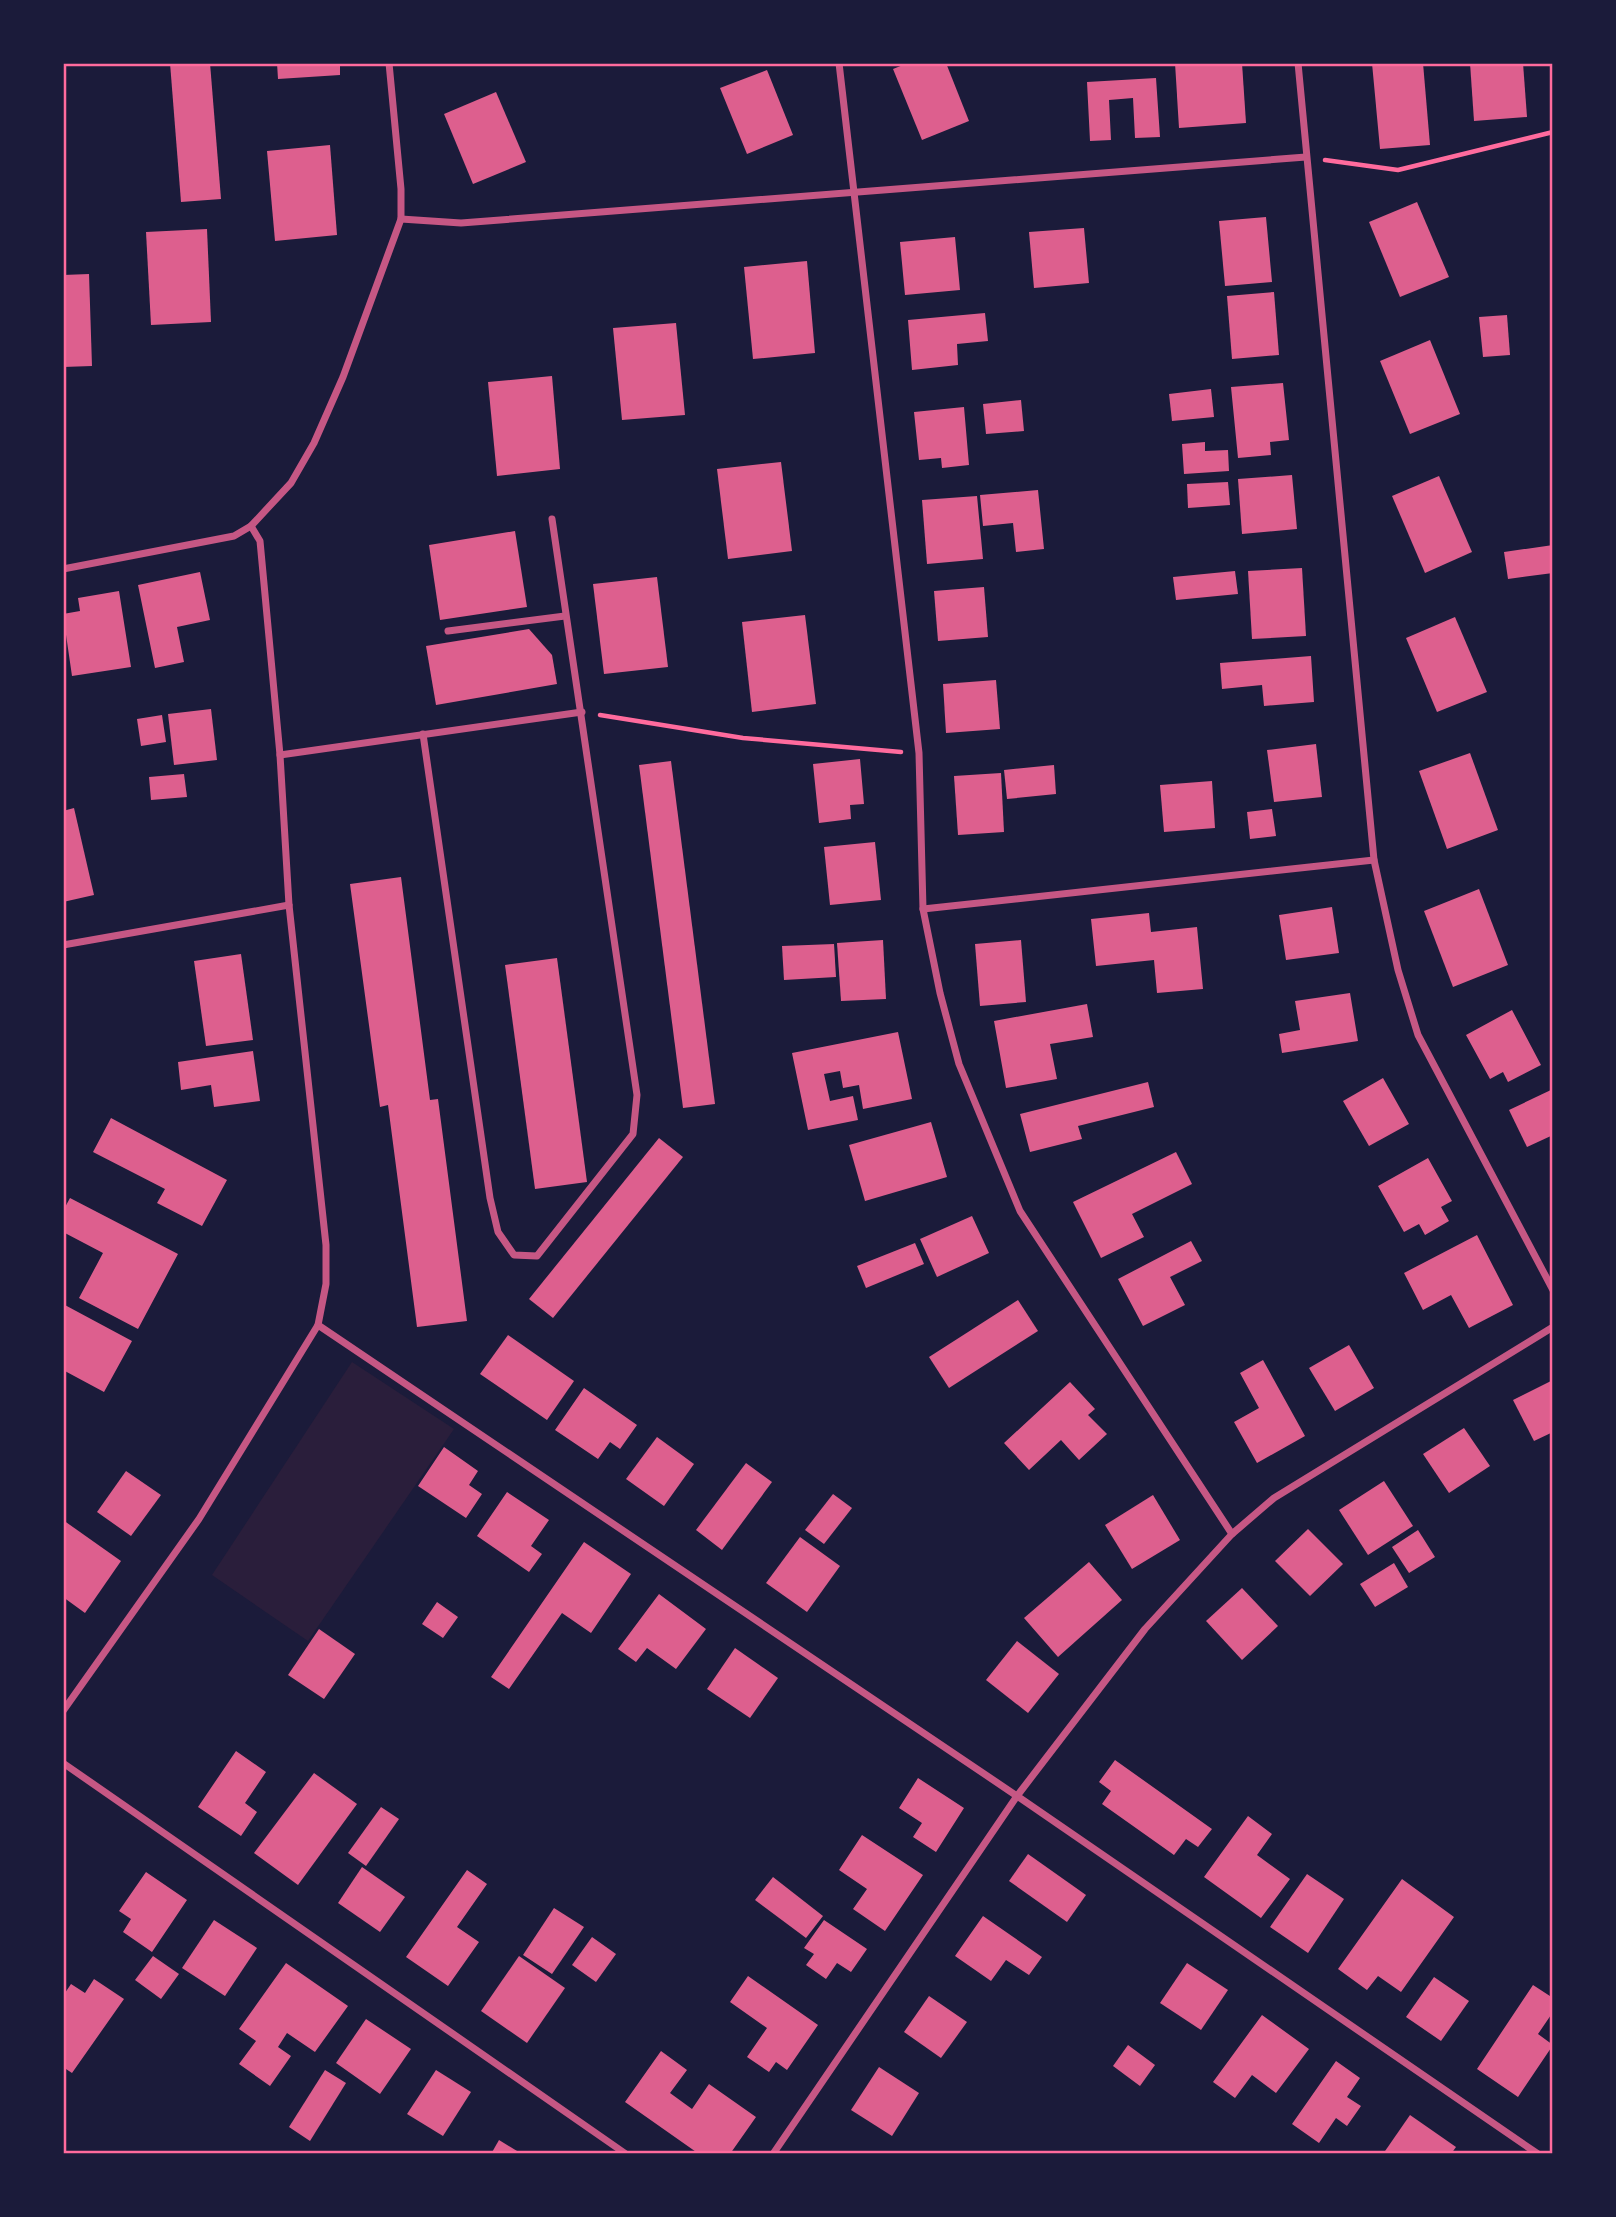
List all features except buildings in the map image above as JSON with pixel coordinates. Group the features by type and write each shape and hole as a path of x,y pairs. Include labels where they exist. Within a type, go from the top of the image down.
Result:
{"street":[{"path":"63,569 234,536 251,526 291,483 314,443 343,377 401,219 401,189 389,63"},
{"path":"839,63 919,753 923,909 940,993 959,1064 1020,1211 1232,1534"},
{"path":"1298,63 1374,860 1398,970 1418,1035 1553,1290"},
{"path":"401,219 461,223 1306,157"},
{"path":"423,734 490,1198 498,1232 514,1255 537,1256 634,1134 637,1095 552,519"},
{"path":"63,1711 199,1519 318,1325 326,1284 326,1245 289,905 280,755 260,541 251,526"},
{"path":"448,631 565,616"},
{"path":"280,755 582,712"},
{"path":"923,909 1374,860"},
{"path":"63,945 289,905"},
{"path":"318,1325 1017,1796 1538,2154"},
{"path":"774,2154 1017,1796 1145,1629 1232,1534 1274,1498 1553,1327"},
{"path":"63,1763 626,2154"}],"path":[{"path":"1306,157 1398,170 1553,132"},
{"path":"582,712 743,738 919,753"}],"shaded area":[{"path":"352,1362 454,1429 308,1641 212,1575"}]}
